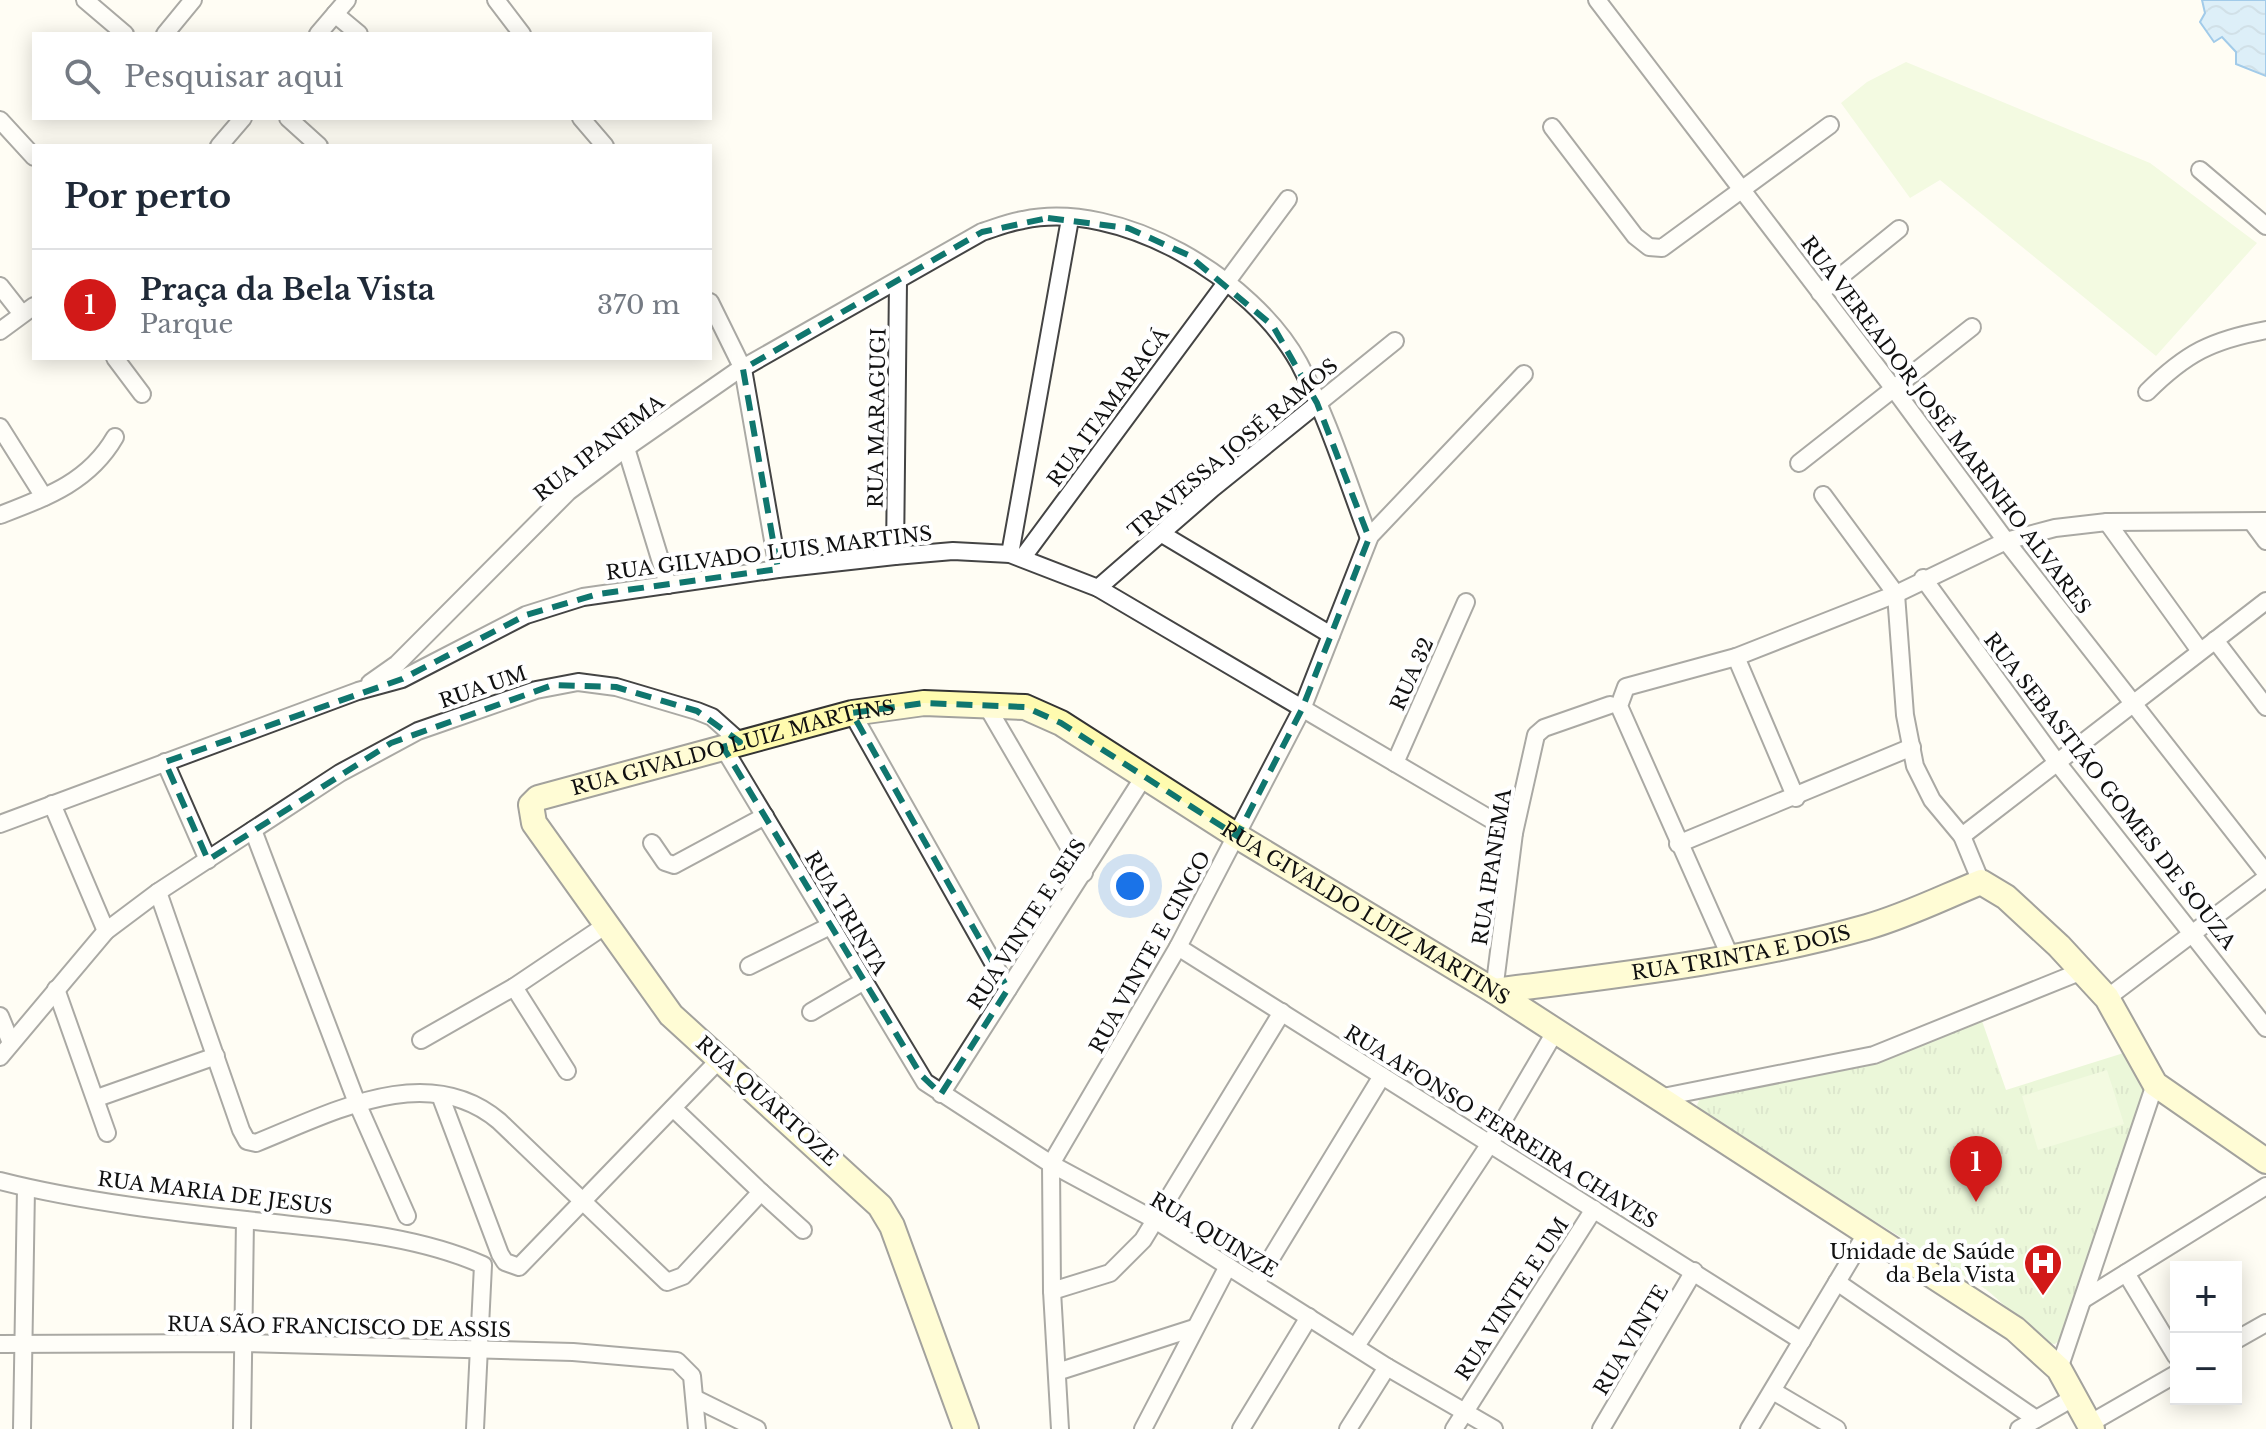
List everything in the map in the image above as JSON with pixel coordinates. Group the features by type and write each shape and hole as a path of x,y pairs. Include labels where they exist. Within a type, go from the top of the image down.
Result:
{"street":[{"path":"85,0 123,32"},
{"path":"167,32 193,0"},
{"path":"320,32 347,0"},
{"path":"496,0 520,32"},
{"name":"RUA VEREADOR JOSÉ MARINHO ALVARES","path":"1597,0 2006,541 2266,876"},
{"path":"335,14 357,32"},
{"path":"0,120 32,155"},
{"path":"290,120 317,144"},
{"path":"583,120 603,144"},
{"path":"220,144 234,121"},
{"path":"1552,127 1635,236 1649,247 1670,245 1830,125"},
{"path":"2200,170 2266,226"},
{"name":"RUA ITAMARACÁ","path":"1016,556 1288,199"},
{"name":"RUA IPANEMA","path":"358,691 397,664 568,492 626,448 743,369 982,232 1024,219 1070,219 1128,228 1188,255 1225,280 1273,326 1298,362 1370,537"},
{"path":"1016,556 1070,219"},
{"path":"1820,293 1899,229"},
{"name":"RUA MARAGUGI","path":"895,556 898,281"},
{"path":"0,286 28,310 0,331"},
{"path":"712,306 743,369 778,569"},
{"path":"1799,463 1972,327"},
{"path":"2147,392 2191,353 2222,338 2266,330"},
{"name":"TRAVESSA JOSÉ RAMOS","path":"1098,588 1395,341"},
{"path":"116,360 142,394"},
{"path":"1370,537 1524,374"},
{"path":"0,427 44,497"},
{"path":"0,515 73,484 103,458 115,437"},
{"path":"626,448 668,585"},
{"path":"1823,495 1896,594 1905,715 1920,782 1962,836 1981,882 2006,897 2107,998 2155,1084 2266,1161"},
{"path":"1730,956 1619,706 1626,687 1736,657 1896,594 1923,578 2006,541 2055,528 2107,522 2259,521 2266,541"},
{"path":"2107,522 2200,651"},
{"path":"1162,534 1331,635"},
{"name":"RUA VINTE E CINCO","path":"1051,1164 1178,947 1302,709 1370,537"},
{"name":"RUA GILVADO LUIS MARTINS","path":"0,824 358,691 413,674 449,651 526,615 583,597 778,569 953,551 1016,556 1098,588 1514,833"},
{"name":"RUA SEBASTIÃO GOMES DE SOUZA","path":"1923,578 2056,761 2266,1028"},
{"path":"1962,836 2266,601"},
{"name":"RUA 32","path":"1395,763 1466,602"},
{"path":"2215,640 2266,707"},
{"path":"1736,657 1796,798"},
{"name":"RUA UM","path":"208,860 391,743 475,709 553,685 596,683 669,701 712,717 732,744"},
{"name":"RUA GIVALDO LUIZ MARTINS","path":"538,798 852,713 924,703 985,703 1025,707 1061,723 1237,836 1494,991 2015,1329 2059,1369 2090,1427"},
{"path":"985,703 1084,873"},
{"name":"RUA IPANEMA","path":"1494,991 1514,833 1536,735 1544,728 1610,705"},
{"path":"852,713 1008,989"},
{"name":"RUA TRINTA","path":"732,744 765,816 830,926 925,1082 941,1094"},
{"path":"1678,844 1796,798 1912,747"},
{"path":"0,1057 106,931 208,860 165,762"},
{"name":"RUA VINTE E SEIS","path":"941,1094 1145,775"},
{"name":"RUA QUARTOZE","path":"538,798 531,805 534,823 671,1015 718,1061 843,1169 886,1214 966,1429"},
{"path":"52,804 106,931"},
{"path":"652,843 665,862 674,865 765,816"},
{"path":"253,830 357,1103 407,1216"},
{"path":"2107,998 2266,876"},
{"name":"RUA TRINTA E DOIS","path":"1494,991 1730,956 1871,926 1981,882"},
{"path":"158,892 247,1141 256,1143 357,1103 407,1092 440,1095 481,1106 585,1200 667,1282 683,1276 761,1192"},
{"path":"421,1040 514,987 606,925"},
{"path":"749,966 830,926"},
{"name":"RUA AFONSO FERREIRA CHAVES","path":"1178,947 1802,1341"},
{"path":"1658,1098 1874,1055 2082,971"},
{"path":"811,1012 864,981"},
{"path":"514,987 567,1071"},
{"path":"56,989 107,1133"},
{"path":"1052,1291 1110,1273 1137,1247 1282,1012"},
{"path":"0,1016 11,1043"},
{"path":"1356,1346 1489,1145 1555,1032"},
{"path":"97,1098 216,1056"},
{"path":"440,1095 505,1262 519,1267 718,1061"},
{"path":"1256,1283 1382,1076"},
{"path":"2059,1369 2155,1084"},
{"name":"RUA QUINZE","path":"941,1094 1051,1164 1155,1220 1387,1367 1465,1410"},
{"path":"673,1108 803,1230"},
{"path":"1051,1164 1052,1291 1060,1429"},
{"name":"RUA MARIA DE JESUS","path":"0,1181 26,1188 245,1220 345,1230 424,1244 483,1265 480,1350"},
{"path":"2084,1299 2266,1186"},
{"path":"22,1429 26,1188"},
{"name":"RUA VINTE E UM","path":"1454,1429 1594,1209"},
{"path":"242,1429 245,1220"},
{"path":"1749,1429 1867,1232"},
{"path":"1143,1429 1228,1266"},
{"name":"RUA VINTE","path":"1601,1429 1694,1271"},
{"path":"2126,1273 2170,1346"},
{"path":"1837,1282 2036,1419"},
{"path":"1241,1429 1309,1317"},
{"path":"2242,1337 2266,1323"},
{"path":"1057,1372 1194,1328"},
{"name":"RUA SÃO FRANCISCO DE ASSIS","path":"0,1344 243,1343 573,1352 677,1361 692,1376 696,1399"},
{"path":"475,1429 480,1350"},
{"path":"1348,1429 1387,1367"},
{"path":"2090,1427 2170,1378"},
{"path":"1773,1391 1837,1429"},
{"path":"2019,1429 2073,1398"},
{"path":"697,1429 696,1399 757,1429"},
{"path":"1465,1410 1494,1429"}],"highlighted area":[{"path":"1048,218 1128,228 1188,255 1273,326 1317,403 1369,538 1302,709 1237,836 1061,723 1025,707 924,703 852,713 1008,989 941,1094 921,1075 723,747 740,742 697,711 616,687 553,685 391,743 208,860 165,762 402,679 526,615 598,594 778,569 743,369 982,232"}],"green space":[{"path":"1906,62 2150,163 2257,243 2156,356 1940,180 1910,198 1841,103 1867,82"},
{"path":"1981,1018 2006,1090 2130,1051 2145,1091 2062,1338 2055,1344 2041,1337 1984,1288 1702,1116 1697,1105 1702,1094"},
{"path":"2107,1070 2124,1124 2038,1150 2022,1096"}],"water":[{"path":"2202,0 2266,0 2266,76 2236,64 2236,52 2222,37 2214,42 2200,22 2205,13"}],"place":[{"name":"Praça da Bela Vista","path":"1976,1202"},
{"name":"Unidade de Saúde da Bela Vista","path":"2043,1297"}]}
